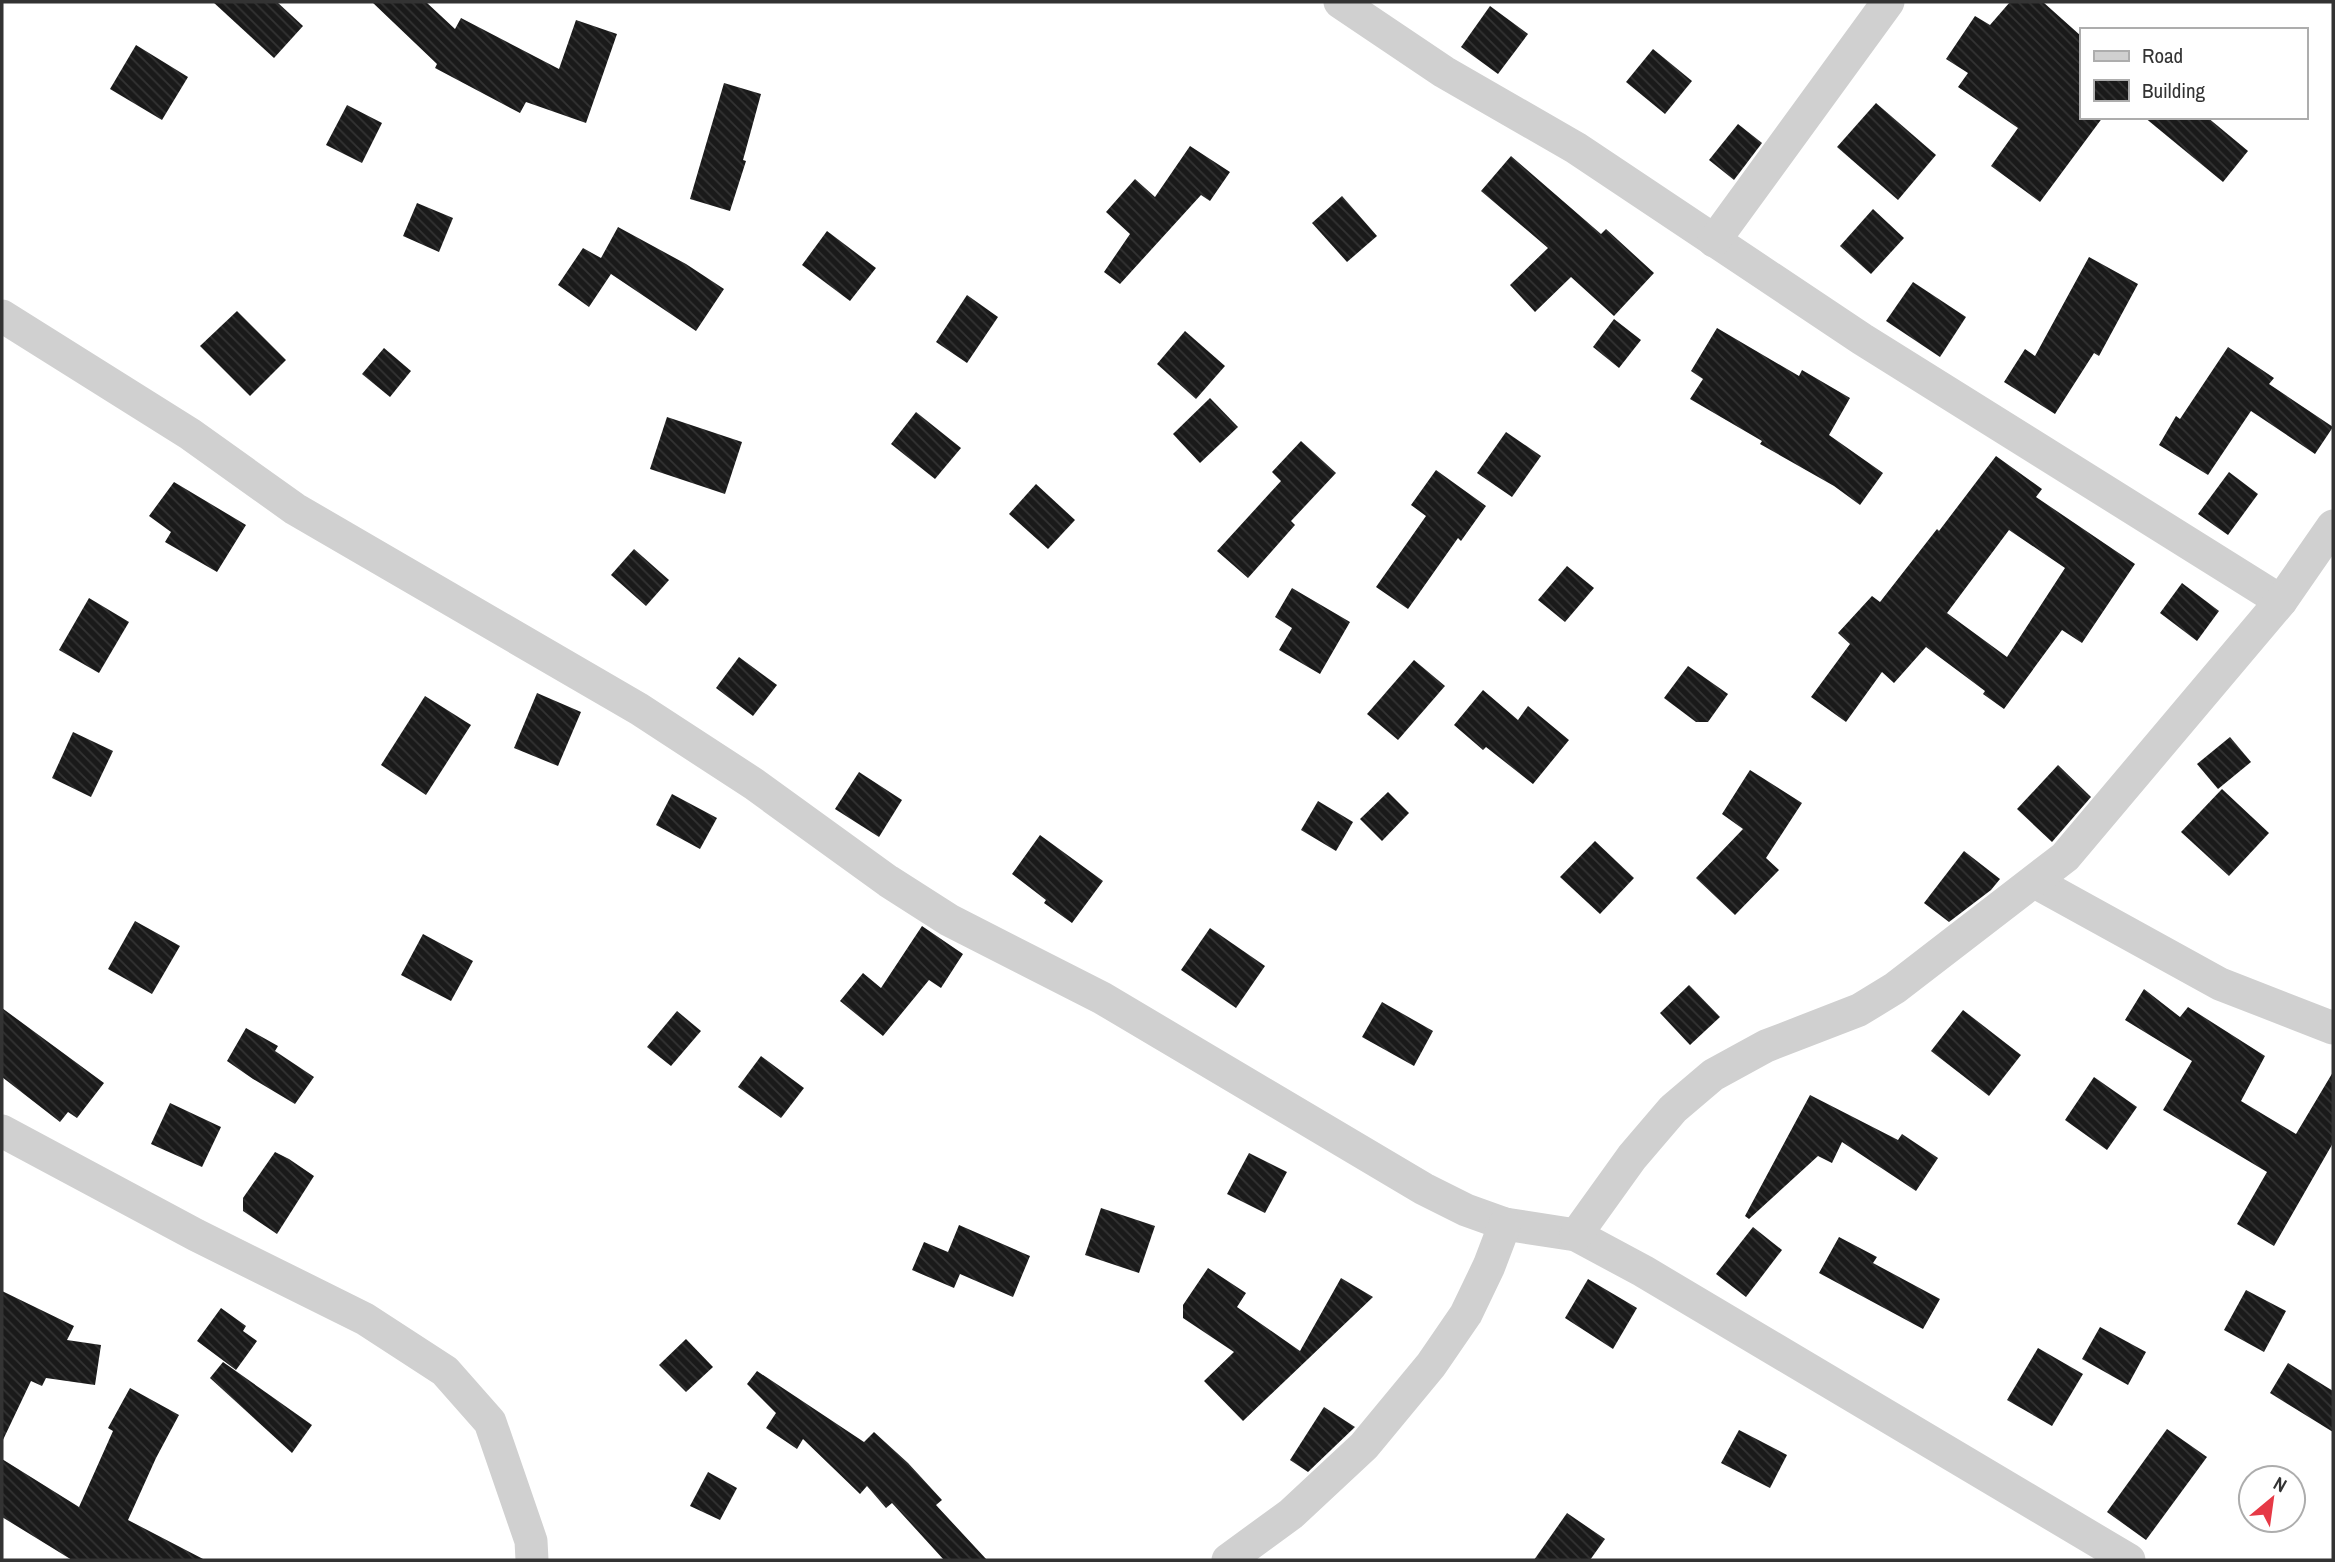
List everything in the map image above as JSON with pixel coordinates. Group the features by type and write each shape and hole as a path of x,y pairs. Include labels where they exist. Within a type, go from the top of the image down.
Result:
{"street":[{"path":"1340,2 1444,72 1576,148 1862,339 2281,601"},
{"path":"1714,241 1888,2"},
{"path":"2,316 190,434 295,509 639,709 754,784 888,881 949,920 1102,998 1424,1189 1466,1210 1505,1224 1576,1235 1655,1278 2129,1560"},
{"path":"1576,1235 1632,1157 1673,1109 1713,1075 1766,1046 1859,1010 1895,988 2035,883 2065,857 2281,601 2319,568 2333,526"},
{"path":"2035,883 2220,984 2333,1028"},
{"path":"2,1131 196,1236 365,1320 445,1371 490,1422 531,1541 533,1560"},
{"path":"1228,1560 1290,1514 1364,1446 1431,1366 1466,1314 1505,1224"}],"building":[{"path":"213,2 277,2 303,26 274,58"},
{"path":"372,2 426,2 455,29 461,18 559,69 576,20 617,34 586,123 526,102 520,113 435,68 437,64"},
{"path":"2010,2 2043,2 2080,35 2080,119 2102,119 2040,202 1991,166 2018,128 1958,87 1968,73 1946,59 1975,16 1990,25"},
{"path":"1490,6 1528,34 1498,74 1461,47"},
{"path":"136,45 188,77 162,120 110,89"},
{"path":"1653,49 1692,81 1665,114 1626,82"},
{"path":"724,83 761,94 743,160 746,161 730,211 690,199"},
{"path":"1876,103 1936,155 1898,200 1837,147"},
{"path":"347,105 382,123 362,163 326,145"},
{"path":"2146,119 2209,119 2248,151 2223,182"},
{"path":"1738,124 1762,143 1734,180 1709,160"},
{"path":"1190,146 1230,172 1210,201 1201,195 1120,284 1104,272 1130,234 1106,212 1135,179 1155,197"},
{"path":"1511,156 1601,234 1606,229 1654,273 1614,316 1571,277 1535,312 1510,285 1548,248 1481,191"},
{"path":"1342,196 1377,236 1347,262 1312,223"},
{"path":"417,203 453,218 439,252 403,236"},
{"path":"1873,209 1904,238 1871,274 1840,246"},
{"path":"618,227 686,264 724,289 696,331 611,274 589,307 558,285 583,248 601,258"},
{"path":"827,231 876,268 850,301 802,265"},
{"path":"2089,257 2138,284 2099,356 2094,353 2055,414 2004,382 2025,349 2035,356"},
{"path":"1913,282 1966,317 1940,357 1886,321"},
{"path":"967,295 998,317 967,363 936,342"},
{"path":"237,311 286,360 250,396 200,346"},
{"path":"1614,319 1641,340 1619,368 1593,347"},
{"path":"1717,328 1799,376 1802,370 1850,398 1829,435 1883,473 1860,505 1834,486 1760,444 1762,441 1690,399 1703,379 1691,371"},
{"path":"1185,331 1225,366 1196,399 1157,364"},
{"path":"2228,347 2274,378 2269,384 2333,427 2315,454 2251,411 2208,475 2159,445 2176,416 2180,419"},
{"path":"384,348 411,371 390,397 362,374"},
{"path":"1210,398 1238,427 1200,463 1173,434"},
{"path":"916,412 961,448 935,479 891,444"},
{"path":"667,417 742,442 725,494 650,469"},
{"path":"1506,432 1541,456 1512,497 1477,473"},
{"path":"1301,441 1336,473 1291,521 1295,525 1248,578 1217,551 1281,481 1272,472"},
{"path":"1996,456 2042,489 2036,497 2135,564 2082,643 2062,630 2004,709 1983,694 1985,691 1926,647 1894,683 1882,672 1846,722 1811,697 1850,644 1838,633 1872,596 1880,602 1937,529 1939,531","holes":["2009,530 2065,568 2007,657 1947,613"]},
{"path":"1436,470 1486,506 1461,541 1458,538 1408,609 1376,587 1426,516 1411,505"},
{"path":"2229,472 2258,494 2228,535 2198,514"},
{"path":"174,482 246,525 217,572 165,542 171,532 149,516"},
{"path":"1036,484 1075,520 1048,549 1009,514"},
{"path":"634,549 669,580 646,606 611,575"},
{"path":"1567,566 1594,588 1565,622 1538,600"},
{"path":"2182,583 2219,611 2197,641 2160,613"},
{"path":"1292,588 1350,622 1320,674 1279,650 1292,628 1275,617"},
{"path":"89,598 129,622 99,673 59,650"},
{"path":"739,657 777,685 753,716 716,688"},
{"path":"1414,660 1445,686 1398,740 1367,714"},
{"path":"1688,666 1728,694 1708,722 1696,722 1664,698"},
{"path":"1483,690 1518,720 1528,706 1569,740 1533,784 1486,747 1483,750 1454,725"},
{"path":"537,693 581,712 558,766 514,748"},
{"path":"425,696 471,725 426,795 381,765"},
{"path":"73,732 113,751 91,797 52,778"},
{"path":"2230,737 2251,762 2218,789 2197,764"},
{"path":"2058,765 2091,797 2052,842 2017,809"},
{"path":"1750,770 1802,803 1766,858 1779,870 1735,915 1696,878 1743,829 1722,814"},
{"path":"859,772 902,800 879,837 835,809"},
{"path":"2222,789 2269,833 2229,876 2181,832"},
{"path":"1388,792 1409,813 1382,841 1360,819"},
{"path":"672,794 717,818 700,849 656,825"},
{"path":"1318,801 1353,822 1336,851 1301,830"},
{"path":"1040,835 1103,881 1072,923 1044,903 1046,900 1012,874"},
{"path":"1595,841 1634,878 1600,914 1560,877"},
{"path":"1964,851 2000,879 1991,890 1949,922 1924,903"},
{"path":"135,921 180,946 152,994 108,969"},
{"path":"922,926 963,954 941,988 929,980 883,1036 840,1001 863,973 881,988"},
{"path":"1210,928 1265,966 1236,1008 1181,970"},
{"path":"423,934 473,961 451,1001 401,975"},
{"path":"1689,985 1720,1017 1690,1045 1660,1013"},
{"path":"2144,989 2180,1017 2188,1007 2265,1056 2241,1101 2296,1134 2333,1072 2333,1143 2274,1246 2237,1224 2267,1172 2163,1110 2192,1061 2125,1020"},
{"path":"1382,1002 1433,1031 1414,1066 1362,1037"},
{"path":"2,1008 104,1083 77,1118 68,1112 60,1122 2,1077"},
{"path":"1963,1010 2021,1055 1989,1096 1931,1051"},
{"path":"677,1011 701,1031 671,1066 647,1047"},
{"path":"246,1028 278,1046 275,1051 314,1077 295,1104 227,1061"},
{"path":"761,1056 804,1088 781,1118 738,1087"},
{"path":"2094,1077 2137,1107 2107,1150 2065,1120"},
{"path":"1810,1095 1898,1140 1902,1134 1938,1158 1916,1191 1842,1142 1832,1163 1818,1156 1749,1219 1745,1216"},
{"path":"170,1103 221,1127 202,1167 151,1144"},
{"path":"275,1152 314,1176 277,1234 243,1211 243,1198"},
{"path":"1249,1153 1287,1172 1265,1213 1227,1194"},
{"path":"1101,1208 1155,1226 1139,1273 1085,1255"},
{"path":"959,1225 1030,1256 1013,1297 960,1274 954,1288 912,1270 924,1242 948,1252"},
{"path":"1753,1227 1782,1250 1746,1297 1716,1274"},
{"path":"1839,1237 1877,1257 1873,1263 1940,1299 1923,1329 1819,1273"},
{"path":"1208,1268 1246,1293 1237,1307 1300,1351 1341,1278 1373,1297 1243,1421 1204,1381 1234,1352 1183,1318 1183,1305"},
{"path":"1588,1279 1637,1308 1613,1349 1565,1318"},
{"path":"2246,1290 2286,1311 2264,1352 2224,1330"},
{"path":"2,1291 74,1326 67,1340 101,1345 95,1385 46,1378 42,1386 31,1381 2,1442"},
{"path":"221,1308 246,1326 243,1331 257,1341 236,1370 197,1341"},
{"path":"2100,1327 2146,1352 2128,1385 2082,1359"},
{"path":"686,1339 713,1367 686,1392 659,1365"},
{"path":"2038,1348 2083,1374 2052,1426 2007,1400"},
{"path":"223,1362 312,1425 292,1453 210,1378"},
{"path":"2288,1363 2333,1391 2333,1432 2270,1393"},
{"path":"757,1371 864,1442 874,1432 908,1463 942,1500 936,1505 987,1560 944,1560 892,1503 886,1508 867,1486 860,1494 803,1439 797,1449 766,1428 776,1413 747,1384"},
{"path":"130,1388 179,1415 128,1520 205,1560 72,1560 2,1517 2,1459 79,1507 113,1431 108,1428"},
{"path":"1324,1407 1355,1427 1308,1472 1290,1460"},
{"path":"2167,1429 2207,1457 2146,1540 2107,1512"},
{"path":"1739,1430 1787,1455 1770,1488 1721,1463"},
{"path":"708,1472 737,1488 720,1520 690,1506"},
{"path":"1567,1513 1605,1539 1590,1560 1534,1560"}]}
